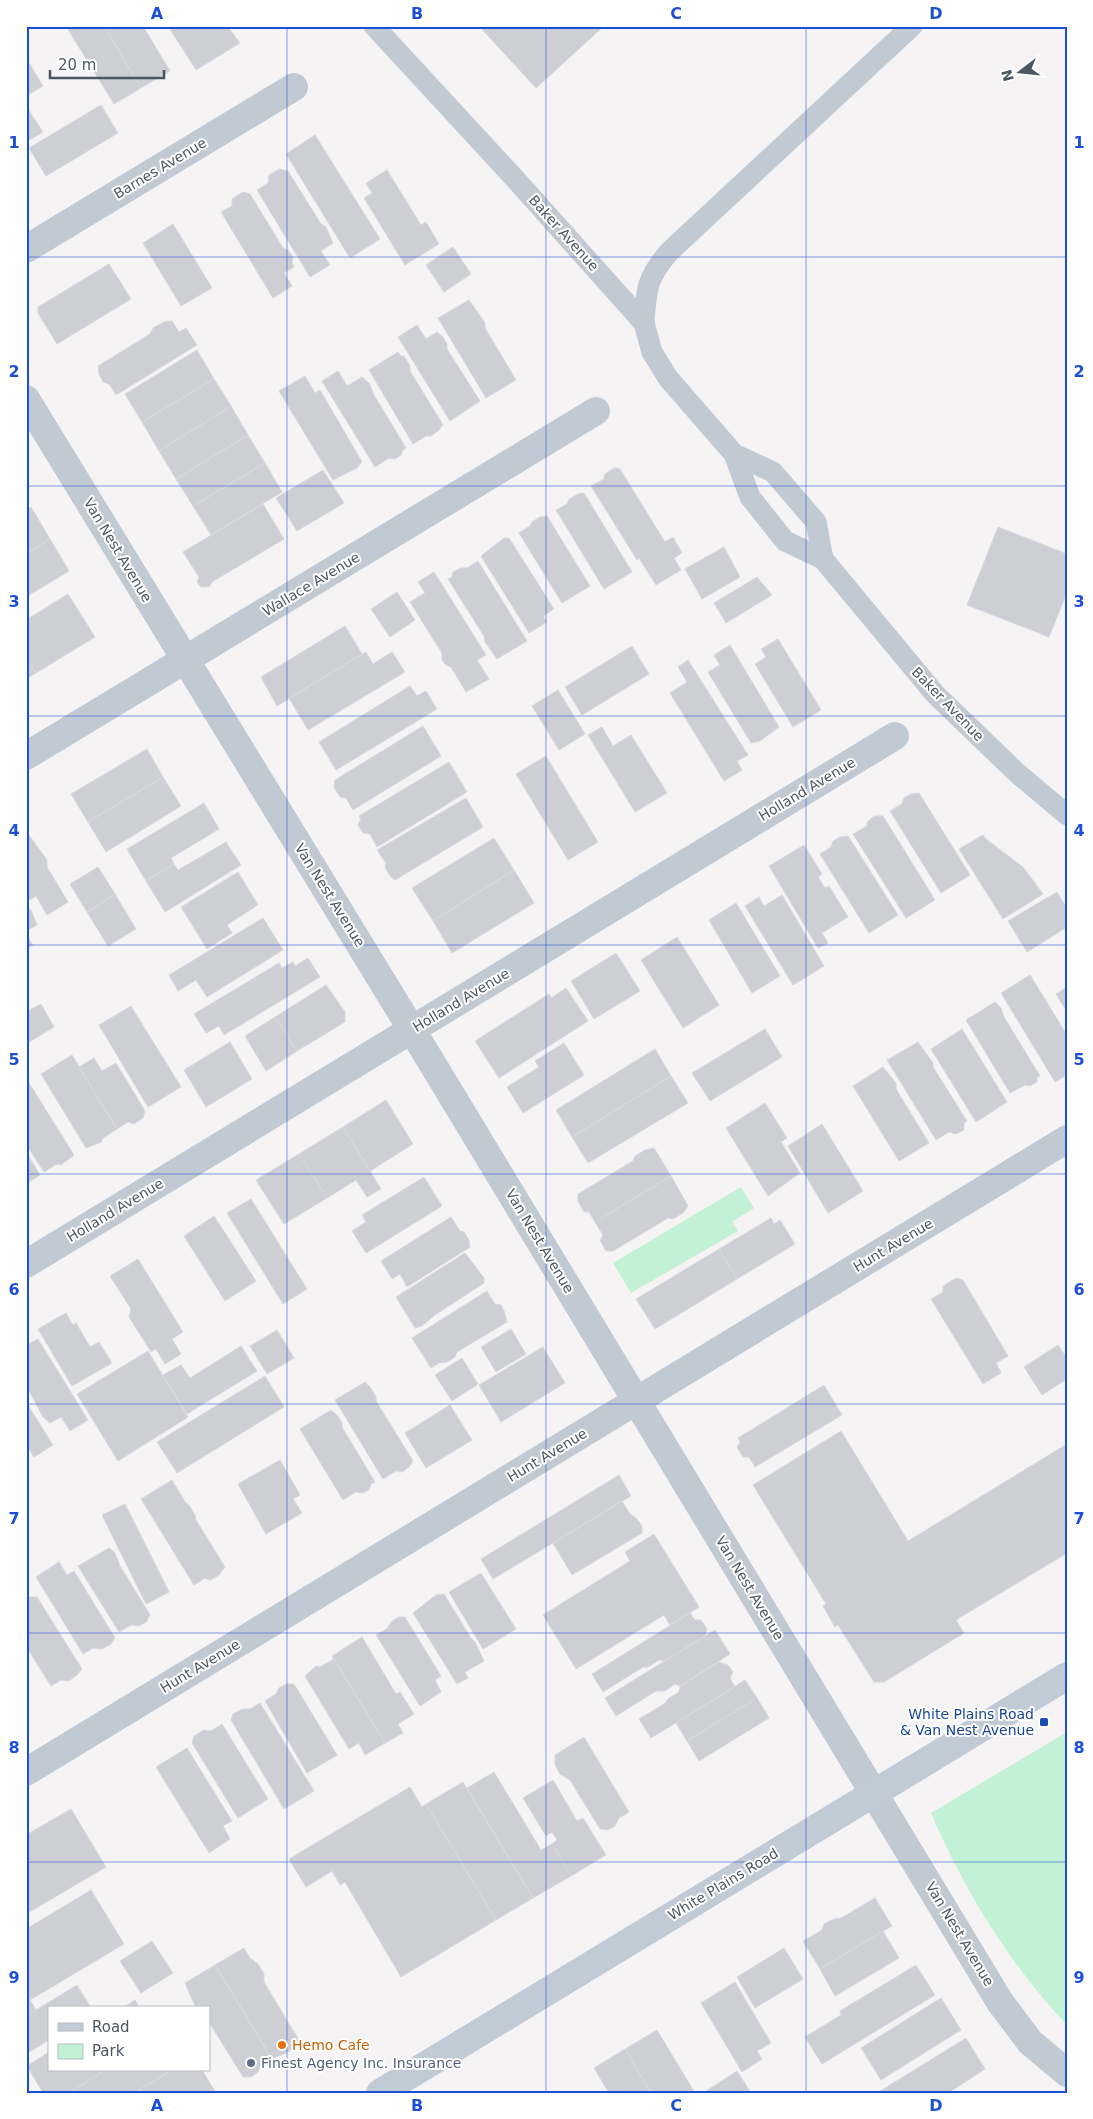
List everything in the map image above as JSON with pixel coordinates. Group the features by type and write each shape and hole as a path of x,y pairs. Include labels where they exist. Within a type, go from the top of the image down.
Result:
{"main road":[{"name":"White Plains Road","path":"380,2093 1067,1676"}],"street":[{"name":"Barnes Avenue","path":"26,249 294,86"},
{"name":"Van Nest Avenue","path":"26,399 412,1030 1015,2024 1030,2042 1067,2073"},
{"name":"Wallace Avenue","path":"26,756 596,411"},
{"name":"Holland Avenue","path":"26,1264 895,736"},
{"name":"Hunt Avenue","path":"26,1772 1067,1139"}],"lane":[{"name":"Baker Avenue","path":"374,26 517,181 644,323 652,352 668,378 734,454 750,497 785,541 823,559 935,694 1016,772 1067,815"},
{"path":"644,323 646,291 657,266 670,251 912,26"},
{"name":"Baker Avenue","path":"734,454 773,472 816,522 823,559"}],"green space":[{"path":"741,1187 754,1208 732,1222 738,1231 631,1293 613,1263"},
{"path":"1067,1732 1067,2025 1026,1977 990,1925 958,1870 931,1813"}],"building":[{"path":"66,26 104,26 141,88 114,104"},
{"path":"104,26 143,26 170,71 141,88"},
{"path":"168,26 227,26 240,43 196,70"},
{"path":"479,26 604,26 536,88"},
{"path":"29,63 43,86 26,96 26,64"},
{"path":"101,105 118,133 46,176 29,148"},
{"path":"26,106 43,132 26,142"},
{"path":"315,135 380,239 350,258 286,154"},
{"path":"279,169 288,171 321,224 326,227 333,243 321,251 330,265 310,277 257,190 268,183 269,175"},
{"path":"387,170 421,225 426,222 439,244 405,265 364,198 372,193 366,183"},
{"path":"243,192 250,194 283,248 288,250 293,257 292,263 294,267 284,273 292,286 273,298 221,212 232,206 232,199"},
{"path":"173,224 212,288 181,306 143,243"},
{"path":"453,247 471,274 444,292 426,265"},
{"path":"109,264 131,299 57,344 38,313 38,307"},
{"path":"469,300 485,323 485,328 516,380 486,398 438,318"},
{"path":"172,321 179,332 186,328 197,345 116,395 109,384 103,382 98,366 150,334 153,328 164,322"},
{"path":"417,325 426,339 437,332 443,337 447,344 447,349 480,401 450,421 398,337"},
{"path":"197,350 214,379 142,422 125,394"},
{"path":"398,352 401,356 404,356 410,366 410,371 443,425 431,436 426,436 413,444 369,370"},
{"path":"338,371 347,386 362,377 369,383 374,395 406,448 401,455 395,459 389,458 375,467 322,381"},
{"path":"305,376 315,393 320,390 362,462 357,468 333,480 279,391"},
{"path":"214,379 231,406 159,451 142,422"},
{"path":"231,406 248,435 176,479 159,451"},
{"path":"248,435 265,463 193,506 176,479"},
{"path":"265,463 282,492 211,535 193,506"},
{"path":"614,468 620,469 665,542 673,537 682,553 674,558 681,570 656,585 639,558 637,560 591,486 604,479 605,474"},
{"path":"323,470 344,503 297,531 276,498"},
{"path":"584,493 632,572 604,589 556,510 567,504 569,499"},
{"path":"263,504 284,539 212,582 209,587 201,587 197,582 199,577 183,552"},
{"path":"31,507 50,539 26,554 26,510"},
{"path":"547,516 590,586 562,603 519,533 540,517"},
{"path":"998,527 1067,554 1067,592 1049,637 967,605"},
{"path":"504,538 509,538 554,609 543,616 547,622 529,633 481,556"},
{"path":"50,539 69,571 26,597 26,554"},
{"path":"724,547 740,577 702,599 685,569"},
{"path":"478,561 527,641 497,659 448,579 452,577 453,572 461,568 467,568"},
{"path":"434,572 486,655 477,660 489,679 466,692 451,667 442,660 442,653 410,602 425,593 418,582"},
{"path":"757,577 772,595 726,623 714,603"},
{"path":"397,592 415,620 390,637 371,609"},
{"path":"68,594 95,637 36,673 26,657 26,620"},
{"path":"345,626 362,654 277,706 261,677"},
{"path":"778,639 821,710 793,727 755,664 766,657 761,649"},
{"path":"730,645 779,727 760,741 751,743 708,672 720,665 714,655"},
{"path":"632,646 649,674 582,715 565,687"},
{"path":"366,652 373,664 392,652 405,672 308,730 289,698"},
{"path":"26,657 36,673 26,679"},
{"path":"688,660 748,755 737,761 742,770 724,781 670,693 687,682 678,667"},
{"path":"410,686 417,696 426,691 437,709 336,770 319,742"},
{"path":"558,690 585,734 559,750 532,706"},
{"path":"423,726 441,756 353,810 346,798 340,797 334,787 335,780"},
{"path":"602,727 613,746 631,735 667,793 635,812 588,735"},
{"path":"147,749 163,777 88,822 71,794"},
{"path":"546,756 598,842 568,860 516,774"},
{"path":"449,762 467,792 377,847 370,834 363,833 358,825 361,819 359,816"},
{"path":"163,777 181,806 106,852 88,822"},
{"path":"919,793 970,875 941,893 890,811 902,804 904,798 911,794"},
{"path":"466,798 483,827 395,880 390,876 385,867 386,863 377,850"},
{"path":"204,803 219,829 171,858 174,864 146,881 127,849"},
{"path":"874,816 883,816 935,900 906,918 853,834 867,826 867,822"},
{"path":"26,831 47,860 47,867 68,902 47,915 36,896 30,900 26,895"},
{"path":"983,835 1023,867 1043,894 1003,919 959,849"},
{"path":"848,836 898,915 869,933 820,854 831,847 833,841 840,837"},
{"path":"494,838 514,870 433,921 412,888"},
{"path":"226,842 241,865 165,912 146,881 174,864 178,870"},
{"path":"804,845 822,874 818,877 825,888 829,886 848,917 822,933 828,943 818,948 769,866"},
{"path":"98,867 115,894 87,912 70,884"},
{"path":"514,870 534,903 452,953 433,921"},
{"path":"238,872 258,905 227,925 232,933 207,949 181,907"},
{"path":"1057,892 1067,909 1067,927 1027,952 1008,921"},
{"path":"115,894 136,929 108,946 87,912"},
{"path":"782,895 824,966 793,985 745,906 759,897 764,906"},
{"path":"736,903 780,976 752,993 709,920"},
{"path":"26,907 31,910 37,925 26,931"},
{"path":"263,918 283,950 207,997 196,980 178,991 169,975"},
{"path":"26,934 33,945 26,949"},
{"path":"677,937 719,1005 683,1028 641,960"},
{"path":"616,953 640,991 594,1019 571,981"},
{"path":"308,958 320,977 224,1035 219,1026 206,1033 194,1014 279,963 282,968 293,962 295,966"},
{"path":"1030,975 1067,1035 1067,1075 1055,1082 1001,993"},
{"path":"326,985 345,1012 345,1022 297,1051 275,1017"},
{"path":"1067,987 1067,1012 1056,994"},
{"path":"566,988 588,1021 499,1078 475,1041 549,994 551,998"},
{"path":"995,1002 1001,1008 1004,1017 1040,1076 1037,1078 1037,1082 1030,1086 1025,1085 1010,1093 966,1020"},
{"path":"41,1004 54,1027 26,1044 26,1012"},
{"path":"131,1006 181,1087 148,1107 99,1025"},
{"path":"275,1017 297,1051 266,1071 245,1036"},
{"path":"765,1029 782,1057 710,1101 692,1073"},
{"path":"962,1029 1007,1102 976,1122 931,1049"},
{"path":"230,1042 252,1079 206,1107 184,1070"},
{"path":"918,1042 933,1063 933,1067 967,1121 964,1123 964,1130 956,1134 949,1132 936,1140 887,1060"},
{"path":"564,1043 584,1075 523,1113 507,1087 539,1067 535,1061"},
{"path":"655,1049 671,1076 572,1137 556,1110"},
{"path":"72,1055 117,1129 103,1138 101,1142 86,1148 41,1074"},
{"path":"94,1058 102,1071 116,1063 145,1111 143,1118 134,1124 128,1122 117,1129 79,1067"},
{"path":"883,1067 896,1083 896,1089 929,1143 899,1161 853,1086"},
{"path":"671,1076 688,1103 588,1163 572,1137"},
{"path":"26,1078 74,1155 61,1165 57,1164 44,1172 26,1144"},
{"path":"386,1100 413,1144 370,1171 343,1127"},
{"path":"765,1103 787,1138 781,1142 800,1173 768,1196 726,1128"},
{"path":"822,1124 863,1191 828,1213 788,1146"},
{"path":"343,1127 381,1189 367,1197 356,1180 327,1198 299,1154"},
{"path":"654,1148 671,1176 595,1222 589,1212 584,1212 578,1201 578,1194 633,1161 635,1156 645,1150"},
{"path":"26,1152 40,1175 26,1184"},
{"path":"299,1154 327,1198 284,1224 256,1180"},
{"path":"671,1176 688,1206 683,1213 673,1219 668,1218 613,1251 606,1251 600,1240 603,1235 595,1222"},
{"path":"424,1177 442,1206 366,1253 352,1231 366,1222 362,1215"},
{"path":"251,1199 307,1289 283,1304 227,1213"},
{"path":"214,1216 256,1281 225,1301 184,1236"},
{"path":"451,1217 460,1231 464,1232 469,1240 470,1247 407,1287 400,1274 392,1279 381,1261"},
{"path":"771,1218 774,1224 780,1220 795,1244 737,1279 719,1249"},
{"path":"719,1249 737,1279 655,1329 636,1299"},
{"path":"465,1253 484,1278 484,1283 435,1315 422,1326 415,1328 396,1297"},
{"path":"138,1259 183,1332 172,1339 181,1354 165,1364 156,1349 151,1352 129,1317 131,1309 110,1276"},
{"path":"956,1278 963,1280 1008,1356 996,1363 1001,1373 983,1384 931,1299 943,1292 943,1286"},
{"path":"487,1291 495,1304 501,1305 507,1322 457,1352 455,1357 447,1362 439,1363 431,1368 412,1338"},
{"path":"66,1313 73,1325 76,1323 90,1347 99,1342 112,1363 72,1386 38,1329"},
{"path":"511,1329 526,1354 496,1372 481,1347"},
{"path":"277,1330 294,1358 267,1374 250,1346"},
{"path":"38,1339 88,1420 70,1431 61,1417 50,1423 43,1417 26,1385 26,1345"},
{"path":"1058,1345 1067,1358 1067,1379 1042,1395 1024,1367"},
{"path":"241,1346 257,1371 187,1414 163,1375 181,1365 190,1378"},
{"path":"543,1347 565,1383 501,1422 479,1385"},
{"path":"148,1351 188,1417 118,1461 77,1394"},
{"path":"462,1358 478,1384 452,1401 435,1375"},
{"path":"265,1376 284,1407 177,1473 157,1442"},
{"path":"365,1382 371,1388 376,1401 413,1461 402,1472 396,1471 383,1479 335,1400"},
{"path":"824,1385 842,1415 755,1467 749,1457 743,1457 737,1447 740,1442 738,1438"},
{"path":"26,1402 53,1445 34,1457 26,1444"},
{"path":"450,1405 472,1440 426,1468 405,1433"},
{"path":"331,1410 342,1423 342,1427 375,1482 371,1484 369,1490 362,1493 356,1492 343,1500 300,1429"},
{"path":"841,1431 908,1541 1067,1444 1067,1553 956,1620 964,1633 884,1682 874,1682 838,1625 835,1627 823,1606 826,1604 753,1485"},
{"path":"280,1460 300,1495 293,1499 302,1513 266,1534 238,1484"},
{"path":"619,1475 631,1496 493,1579 481,1559"},
{"path":"172,1480 185,1502 189,1505 225,1567 219,1575 210,1580 205,1578 194,1585 141,1499"},
{"path":"622,1501 630,1514 642,1526 642,1533 572,1575 553,1543"},
{"path":"125,1504 169,1592 146,1604 102,1515"},
{"path":"654,1534 699,1607 670,1625 664,1615 576,1669 543,1615 630,1561 625,1552"},
{"path":"109,1548 115,1553 120,1566 150,1615 146,1622 139,1626 131,1625 119,1632 78,1566"},
{"path":"59,1562 67,1575 74,1571 115,1638 111,1644 102,1649 93,1648 83,1654 36,1577"},
{"path":"481,1573 516,1629 483,1649 449,1592"},
{"path":"444,1594 475,1642 484,1661 465,1672 468,1678 457,1684 413,1613 436,1595"},
{"path":"37,1597 82,1669 69,1681 61,1680 51,1686 26,1646 26,1599"},
{"path":"690,1613 695,1620 701,1620 707,1629 705,1636 665,1661 659,1660 648,1667 643,1667 603,1692 592,1674"},
{"path":"398,1617 405,1617 441,1676 435,1680 441,1692 420,1706 376,1635 388,1628 391,1622"},
{"path":"715,1630 730,1654 680,1686 675,1684 665,1691 656,1691 616,1716 605,1698"},
{"path":"362,1637 396,1694 400,1692 414,1714 398,1724 403,1733 385,1743 332,1656"},
{"path":"334,1659 385,1743 365,1755 359,1743 349,1749 305,1676 316,1666 320,1667"},
{"path":"719,1662 728,1665 733,1672 730,1678 735,1687 651,1738 639,1719 664,1704 669,1698 679,1692 680,1686"},
{"path":"745,1680 757,1698 687,1741 676,1723"},
{"path":"286,1684 294,1684 337,1755 307,1773 265,1701"},
{"path":"757,1698 769,1718 699,1761 687,1741"},
{"path":"260,1703 314,1791 284,1809 231,1720 233,1714 242,1709 250,1709"},
{"path":"222,1724 268,1799 238,1818 192,1743 194,1736 204,1730 211,1731"},
{"path":"584,1737 629,1812 619,1818 615,1826 608,1830 600,1829 570,1780 560,1774 555,1765 555,1755"},
{"path":"187,1748 232,1821 223,1826 230,1839 209,1853 156,1767"},
{"path":"494,1772 541,1850 552,1844 571,1876 533,1898 467,1788"},
{"path":"553,1780 577,1821 583,1818 606,1855 571,1876 552,1844 557,1840 552,1832 546,1836 523,1798"},
{"path":"463,1782 533,1898 496,1920 426,1804"},
{"path":"410,1787 422,1807 426,1804 496,1920 401,1977 345,1882 340,1885 332,1871 306,1887 289,1859"},
{"path":"71,1809 106,1867 26,1914 26,1835"},
{"path":"91,1890 124,1944 30,2000 36,2010 26,2016 26,1929"},
{"path":"875,1898 892,1926 820,1969 803,1941 822,1930 824,1924 841,1918"},
{"path":"883,1931 899,1958 835,1996 820,1969"},
{"path":"152,1941 173,1973 141,1993 120,1961"},
{"path":"244,1948 264,1974 264,1982 300,2042 288,2052 272,2059 215,1965"},
{"path":"784,1948 803,1979 755,2008 737,1977"},
{"path":"215,1965 272,2059 260,2067 258,2072 251,2077 243,2077 210,2024 210,2006 195,2006 185,1983"},
{"path":"916,1965 935,1995 822,2064 805,2037 841,2015 840,2011"},
{"path":"735,1982 771,2043 757,2051 762,2059 742,2072 701,2003"},
{"path":"77,1985 90,2006 48,2006 48,2041 26,2054 26,2016"},
{"path":"941,1998 961,2030 881,2080 861,2048"},
{"path":"135,2000 139,2006 126,2006"},
{"path":"657,2030 695,2093 651,2093 625,2049"},
{"path":"966,2038 985,2069 948,2093 877,2093"},
{"path":"625,2049 651,2093 609,2093 594,2068"},
{"path":"48,2053 48,2072 102,2072 69,2093 43,2093 27,2066"},
{"path":"737,2071 751,2093 703,2093"},
{"path":"102,2072 169,2072 134,2093 69,2093"},
{"path":"169,2072 203,2072 216,2093 134,2093"}],"place":[{"name":"White Plains Road & Van Nest Avenue","path":"1044,1722"},
{"name":"Hemo Cafe","path":"282,2045"},
{"name":"Finest Agency Inc. Insurance","path":"251,2063"}]}
